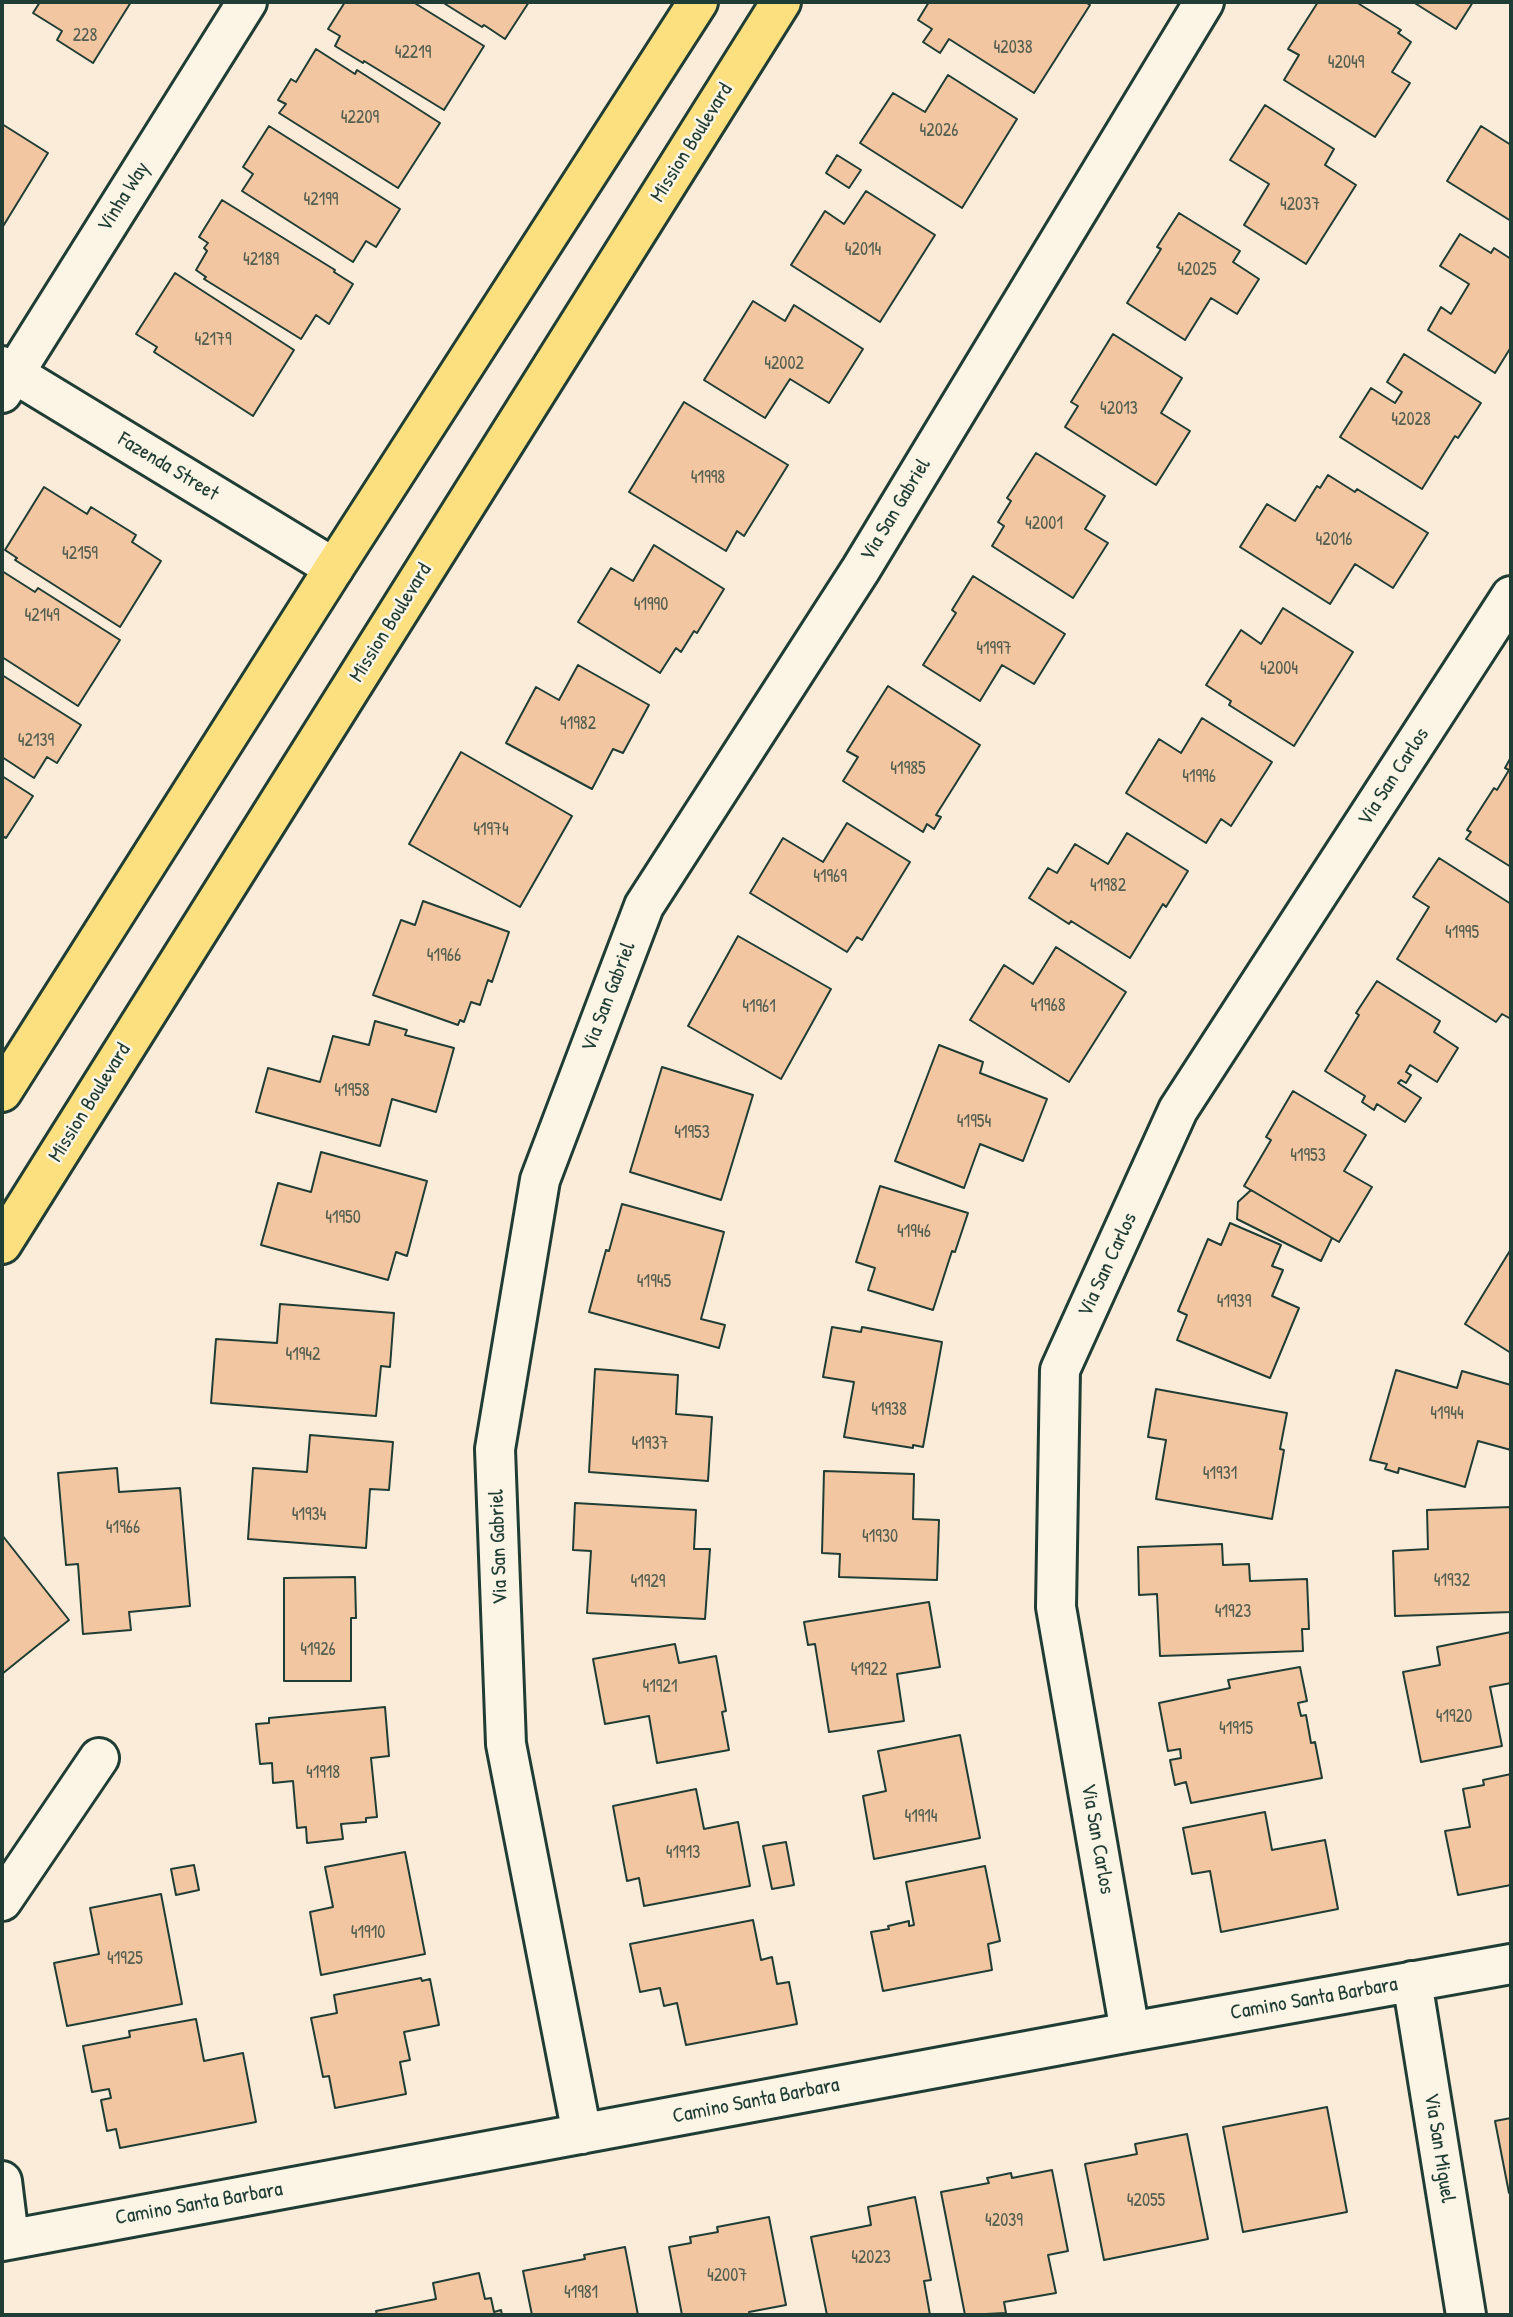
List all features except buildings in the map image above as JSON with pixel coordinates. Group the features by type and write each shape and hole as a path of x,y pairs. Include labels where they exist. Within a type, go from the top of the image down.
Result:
{"main road":[{"path":"2,1093 334,568 698,2"},
{"name":"Mission Boulevard","path":"2,1244 781,2"}],"street":[{"name":"Vinha Way","path":"6,377 247,2"},
{"name":"Via San Gabriel","path":"582,2134 506,1744 495,1449 540,1180 644,906 860,569 1204,2"},
{"name":"Fazenda Street","path":"6,377 334,568"},
{"name":"Via San Carlos","path":"1130,2032 1056,1607 1059,1370 1178,1110 1511,596"},
{"path":"2,1901 99,1758"},
{"name":"Camino Santa Barbara","path":"6,2240 1511,1964"},
{"name":"Via San Miguel","path":"1412,1981 1466,2315"},
{"path":"2,2181 6,2240"}]}
